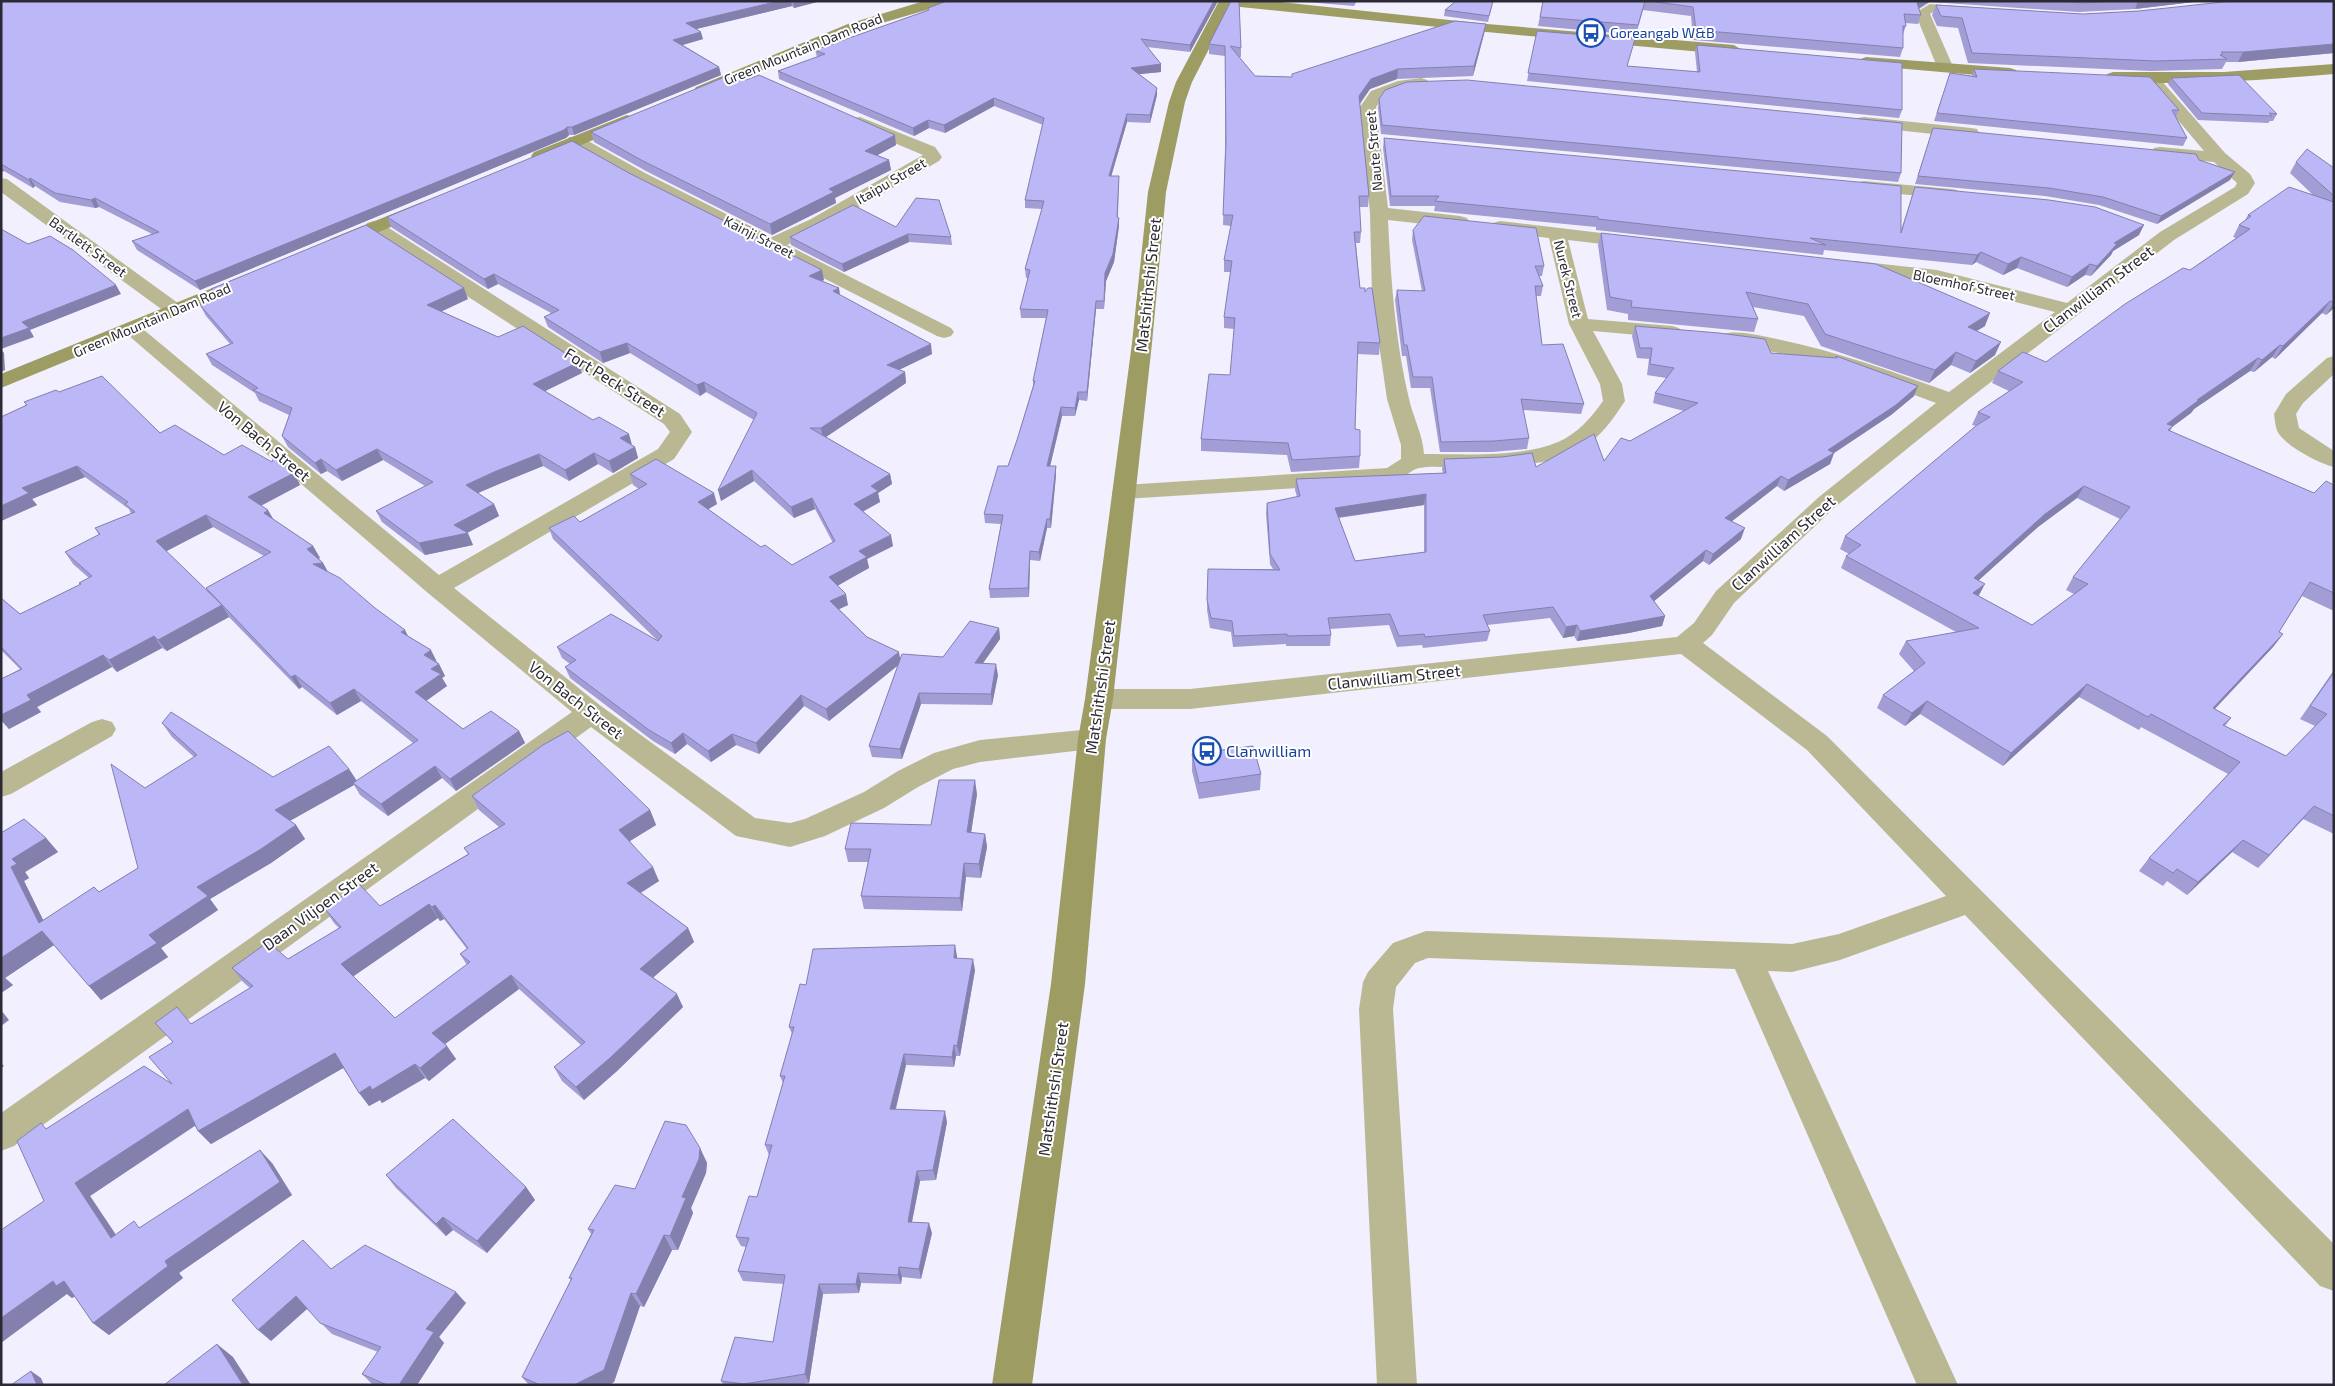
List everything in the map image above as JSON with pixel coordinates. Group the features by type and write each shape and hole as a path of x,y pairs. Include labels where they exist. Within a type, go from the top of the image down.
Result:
{"street":[{"name":"Green Mountain Dam Road","path":"683,97 853,27 942,1"},
{"path":"1227,1 1487,28 1754,52"},
{"name":"Matshithshi Street","path":"1012,1385 1068,984 1092,739 1100,699 1142,343 1157,192 1177,102 1184,82 1227,1"},
{"path":"1946,69 1922,13 1930,8 1986,12"},
{"path":"1850,60 2023,74"},
{"path":"2102,76 2151,78 2248,75 2334,69"},
{"path":"747,72 763,79"},
{"name":"Clanwilliam Street","path":"1100,699 1190,699 1659,649 1686,644 1703,629 1725,597 1827,502 1952,401 2070,310 2158,233 2242,190 2246,183 2244,178 2219,158 2151,78"},
{"name":"Naute Street","path":"1413,461 1412,445 1398,399 1382,296 1379,213 1381,141 1368,107 1377,94 1404,84 1440,82"},
{"path":"524,163 647,112"},
{"name":"Itaipu Street","path":"773,244 818,223 933,157 928,151 847,116"},
{"path":"1842,120 1991,135"},
{"name":"Kainji Street","path":"575,141 639,177 944,332"},
{"path":"2140,150 2219,158"},
{"name":"Bartlett Street","path":"1,183 176,310"},
{"path":"1847,184 1966,195"},
{"path":"320,250 436,201"},
{"path":"1379,213 1654,244"},
{"name":"Fort Peck Street","path":"374,227 672,419 681,432 666,454 436,587"},
{"name":"Nurek Street","path":"1413,461 1484,461 1547,452 1580,439 1601,420 1614,401 1610,384 1579,324 1557,233"},
{"name":"Bloemhof Street","path":"1839,265 1937,276 2070,310"},
{"name":"Green Mountain Dam Road","path":"1,382 266,273"},
{"name":"Nurek Street","path":"1579,324 1764,342 1815,353 1878,373 1952,401"},
{"name":"Von Bach Street","path":"131,330 436,587 590,713 747,828 790,835 814,828 874,800 908,779 944,761 980,751 1092,739"},
{"path":"2334,362 2294,400 2285,414 2288,431 2316,451 2334,460"},
{"path":"1124,492 1393,475 1413,461"},
{"path":"1686,644 1817,743 2334,1272"},
{"name":"Daan Viljoen Street","path":"1,1134 590,713"},
{"path":"1,786 102,729"},
{"path":"1398,1385 1376,1010 1380,982 1404,953 1426,944 1792,958 1840,947 1970,900"},
{"path":"1745,956 1938,1385"}],"building":[{"path":"1,1 779,1 686,23 701,32 673,40 719,67 572,127 567,127 564,130 195,281 132,241 159,232 95,198 91,200 55,193 1,164"},
{"path":"947,1 1214,1 1190,45 1141,39 1161,64 1131,68 1157,88 1150,115 1127,114 1109,176 1119,176 1117,217 1119,218 1113,254 1105,273 1104,301 1096,301 1087,392 1078,392 1075,408 1061,407 1047,466 1056,466 1050,519 1047,519 1039,552 1030,551 1028,588 989,589 1003,515 984,514 998,466 1008,466 1017,440 1035,381 1033,381 1048,310 1020,309 1030,270 1025,269 1044,201 1025,200 1044,118 994,98 944,125 928,120 913,128 778,71 825,54 815,50 929,10 928,8"},
{"path":"1231,1 1239,1 1241,48 1230,46 1255,76 1292,77 1292,74 1455,21 1486,24 1474,66 1398,69 1371,79 1359,96 1369,196 1359,196 1361,232 1354,232 1360,288 1365,288 1365,292 1368,288 1372,288 1380,343 1358,342 1355,429 1360,430 1360,456 1292,460 1288,443 1201,439 1209,374 1230,375 1235,318 1224,317 1232,261 1224,260 1233,215 1223,215 1226,142 1225,46 1209,44"},
{"path":"1456,1 1493,1 1489,16 1445,10"},
{"path":"1543,1 1645,1 1638,25 1540,17"},
{"path":"1649,1 1920,1 1917,3 1921,15 1904,14 1906,26 1903,26 1903,48 1696,30 1693,7"},
{"path":"2060,1 2112,1 2083,3"},
{"path":"2232,1 2334,1 2334,44 2243,52 2221,52 2223,54 2220,55 2227,59 2156,61 1972,53 1962,18 1941,16 1936,5 2083,14 2139,11"},
{"path":"1537,31 1635,39 1627,66 1700,72 1697,45 1902,63 1902,110 1528,73"},
{"path":"1974,69 2150,77 2179,110 2172,110 2187,138 1937,113 1950,73 1977,77"},
{"path":"732,74 746,80 759,75 895,135 865,151 889,160 829,189 834,192 770,224 643,161 591,132"},
{"path":"2239,75 2277,114 2269,113 2272,116 2202,113 2171,78"},
{"path":"1467,80 1902,123 1901,173 1382,125 1379,99 1385,90 1407,82"},
{"path":"1933,128 2196,154 2199,160 2235,172 2161,216 2103,197 2049,188 1918,176"},
{"path":"1384,138 1901,186 1901,233 1915,187 2049,200 2095,207 2144,225 2114,243 2117,244 2097,266 2090,264 2072,277 2021,257 2008,264 1981,252 1977,255 1810,238 1826,245 1598,219 1598,217 1435,201 1439,196 1391,196"},
{"path":"572,141 629,173 822,270 809,276 839,288 833,291 931,344 887,365 905,372 821,428 810,428 890,474 871,486 878,491 854,504 891,535 859,551 867,557 829,577 846,594 830,601 867,637 899,652 826,709 801,695 756,743 732,734 708,751 683,733 671,743 649,730 565,667 576,660 557,647 611,614 658,641 662,636 549,528 574,516 580,522 647,484 630,474 656,459 714,493 698,502 761,547 765,545 792,565 835,541 812,498 791,507 752,470 718,490 757,413 704,382 697,385 627,343 600,352 544,317 559,310 494,274 484,279 387,217"},
{"path":"2307,149 2334,168 2334,196 2296,162"},
{"path":"2289,187 2334,202 2334,302 2330,301 2283,346 2280,345 2262,360 2258,358 2197,400 2199,400 2167,424 2173,426 2168,430 2314,493 2326,481 2334,485 2334,593 2310,582 2279,632 2283,634 2213,708 2231,718 2223,725 2286,756 2327,714 2310,706 2334,672 2334,816 2314,806 2269,855 2243,840 2198,882 2177,869 2173,873 2149,858 2240,762 2151,714 2148,717 2087,684 2011,753 1927,701 1912,713 1883,695 1925,663 1906,641 1979,628 1846,556 1861,545 1845,536 1977,425 1990,417 1978,412 2023,382 1998,371 2023,352 2046,362 2125,304 2183,268 2190,270 2250,229 2239,225 2251,216 2248,215","holes":["2084,486 2130,507 2073,577 2088,584 2032,625 1973,593 1985,584 1974,578 2045,514"]},
{"path":"916,198 939,200 951,237 908,234 842,264 790,237 853,205 896,227"},
{"path":"1424,216 1536,228 1544,266 1535,266 1543,286 1535,286 1542,345 1563,344 1584,404 1521,399 1529,438 1441,442 1432,377 1413,377 1407,345 1404,345 1397,290 1425,291 1413,230"},
{"path":"366,225 464,288 427,305 498,337 523,326 579,362 533,384 593,420 599,417 629,434 620,438 635,447 609,461 594,453 565,470 539,454 494,472 466,485 494,504 454,525 468,533 419,543 376,511 433,482 377,449 336,470 321,459 315,463 282,436 292,408 253,390 258,388 206,354 233,343 200,305 222,296 211,289"},
{"path":"1,229 28,244 50,236 73,250 116,285 22,322 29,328 1,338"},
{"path":"1601,233 1876,264 1990,313 1968,327 2001,342 1976,361 1956,352 1935,370 1825,334 1808,304 1746,292 1758,319 1631,307 1632,301 1610,297"},
{"path":"1635,326 1765,339 1771,353 1837,358 1836,356 1918,386 1896,405 1828,450 1834,453 1788,480 1781,476 1725,518 1745,528 1713,554 1706,550 1650,596 1665,616 1580,631 1577,625 1566,627 1553,607 1483,615 1490,631 1425,637 1424,634 1399,636 1390,614 1328,618 1331,635 1287,636 1287,634 1234,636 1232,621 1211,618 1207,600 1208,569 1280,570 1270,554 1267,503 1300,496 1296,479 1446,473 1444,459 1502,457 1532,453 1536,467 1594,434 1604,461 1621,438 1630,441 1698,403 1655,393 1674,368 1650,364 1652,348 1640,348","holes":["1426,494 1426,552 1355,561 1335,508"]},
{"path":"102,376 160,433 175,425 224,455 242,445 272,462 274,457 294,473 248,497 268,510 264,513 313,546 307,549 323,563 313,564 340,578 375,608 405,630 401,632 431,650 424,655 439,664 431,669 441,674 415,692 463,729 491,711 519,731 450,779 435,766 381,804 353,783 418,740 354,689 330,703 295,675 291,677 206,588 271,552 206,515 156,541 222,605 158,640 154,636 109,660 103,655 27,695 31,700 1,715 1,679 22,669 1,647 1,598 20,614 81,584 79,583 92,576 65,552 100,534 95,528 135,512 125,504 128,502 77,466 22,488 29,493 1,506 1,417 27,405 24,402 56,390 59,392"},
{"path":"970,621 999,628 975,663 996,664 991,694 919,693 900,749 869,746 902,654 943,657"},
{"path":"171,712 273,777 329,746 349,769 275,810 296,825 261,849 197,887 208,896 149,935 157,943 89,986 42,931 1,958 1,833 24,819 46,838 12,859 17,864 11,867 39,923 94,887 99,892 138,868 111,764 145,788 197,755 162,723"},
{"path":"568,731 650,810 619,830 653,867 627,883 688,928 640,969 677,994 610,1058 576,1087 554,1067 585,1042 511,975 432,1033 447,1046 420,1068 415,1064 372,1090 370,1086 359,1093 335,1053 198,1131 188,1109 75,1183 111,1238 134,1221 139,1228 260,1150 280,1182 165,1261 168,1266 93,1323 64,1281 56,1286 53,1281 1,1318 1,1230 44,1201 17,1141 41,1123 46,1129 144,1066 172,1084 149,1057 173,1042 155,1023 177,1007 191,1024 253,986 232,968 268,942 288,959 341,927 324,908 360,885 380,906 469,854 464,848 505,824 472,796 543,745","holes":["429,904 432,907 435,905 468,948 460,954 470,962 395,1018 341,964"]},
{"path":"1253,746 1261,774 1199,783 1192,754"},
{"path":"939,780 975,780 967,832 985,834 979,864 964,863 960,898 861,896 871,849 845,849 851,823 931,825"},
{"path":"955,945 954,958 973,959 957,1046 954,1045 952,1057 904,1054 890,1109 945,1111 933,1170 917,1171 908,1222 929,1223 919,1269 899,1267 898,1275 858,1273 856,1284 819,1284 805,1374 744,1384 721,1381 735,1337 773,1342 785,1275 738,1271 749,1238 736,1237 749,1196 757,1197 772,1145 765,1145 785,1076 780,1076 794,1027 789,1027 800,984 806,985 813,949"},
{"path":"453,1119 526,1187 477,1241 443,1217 436,1224 386,1175"},
{"path":"665,1121 686,1125 700,1148 699,1159 682,1197 686,1198 670,1236 664,1235 636,1294 631,1293 604,1370 574,1385 540,1385 522,1377 594,1230 588,1229 615,1185 635,1189"},
{"path":"303,1240 331,1269 365,1245 456,1292 426,1329 434,1332 399,1385 387,1385 362,1374 381,1347 320,1323 296,1296 258,1330 232,1300"},
{"path":"217,1344 243,1385 164,1385"},
{"path":"31,1371 37,1385 11,1385"}],"place":[{"name":"Goreangab W&B","path":"1591,33"},
{"name":"Clanwilliam","path":"1207,751"}]}
